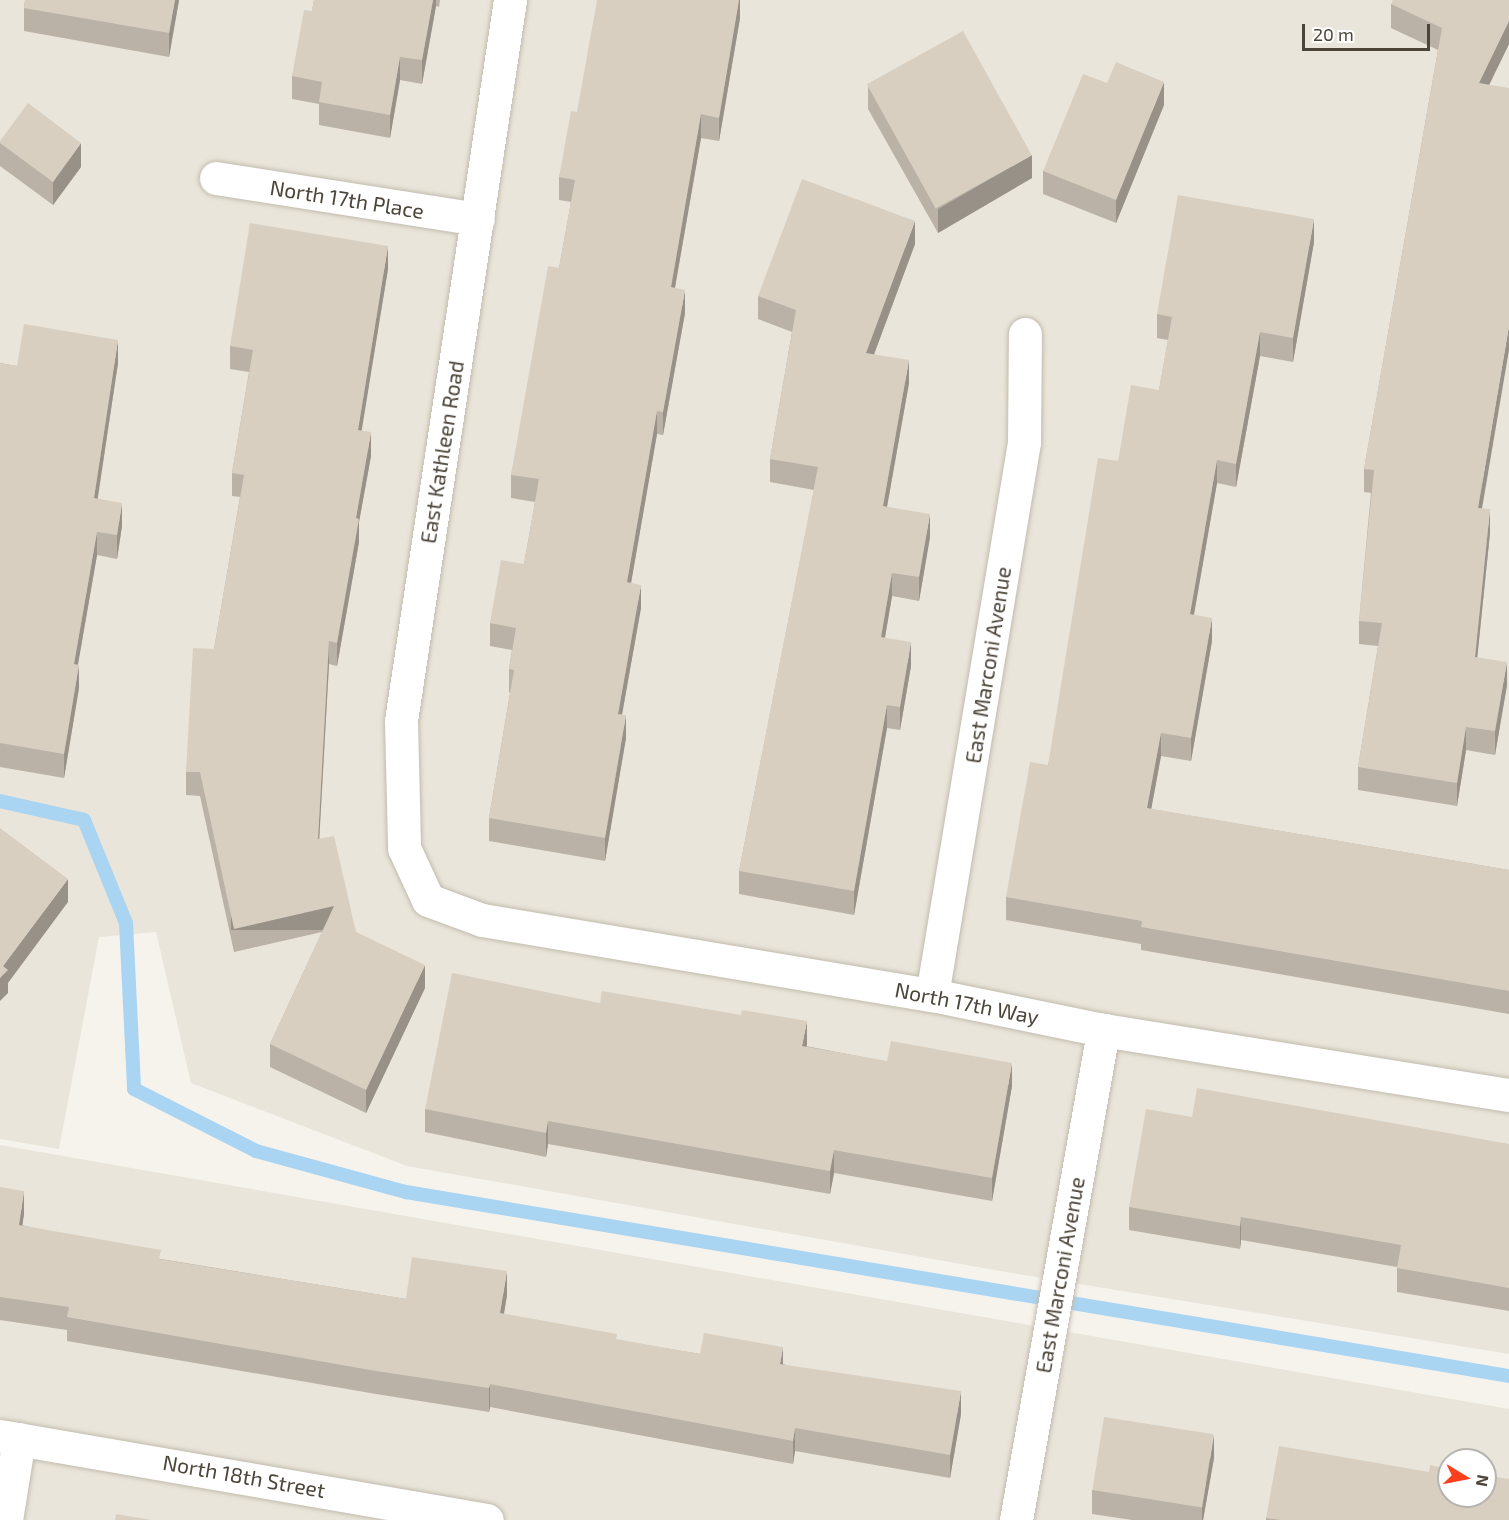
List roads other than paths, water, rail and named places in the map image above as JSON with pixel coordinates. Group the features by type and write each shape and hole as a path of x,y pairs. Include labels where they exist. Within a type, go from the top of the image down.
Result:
{"street":[{"name":"East Kathleen Road","path":"428,900 404,848 400,721 510,0"},
{"name":"North 17th Place","path":"216,178 477,219"},
{"name":"East Marconi Avenue","path":"932,995 1024,442 1024,334"},
{"name":"North 17th Way","path":"428,900 482,920 932,995 1103,1030 1509,1095"},
{"name":"East Marconi Avenue","path":"1016,1520 1103,1030"},
{"path":"6,1520 10,1437"},
{"name":"North 18th Street","path":"10,1437 487,1520"}],"waterway":[{"path":"0,801 84,820 126,923 134,1089 256,1151 406,1192 1509,1376"}]}
